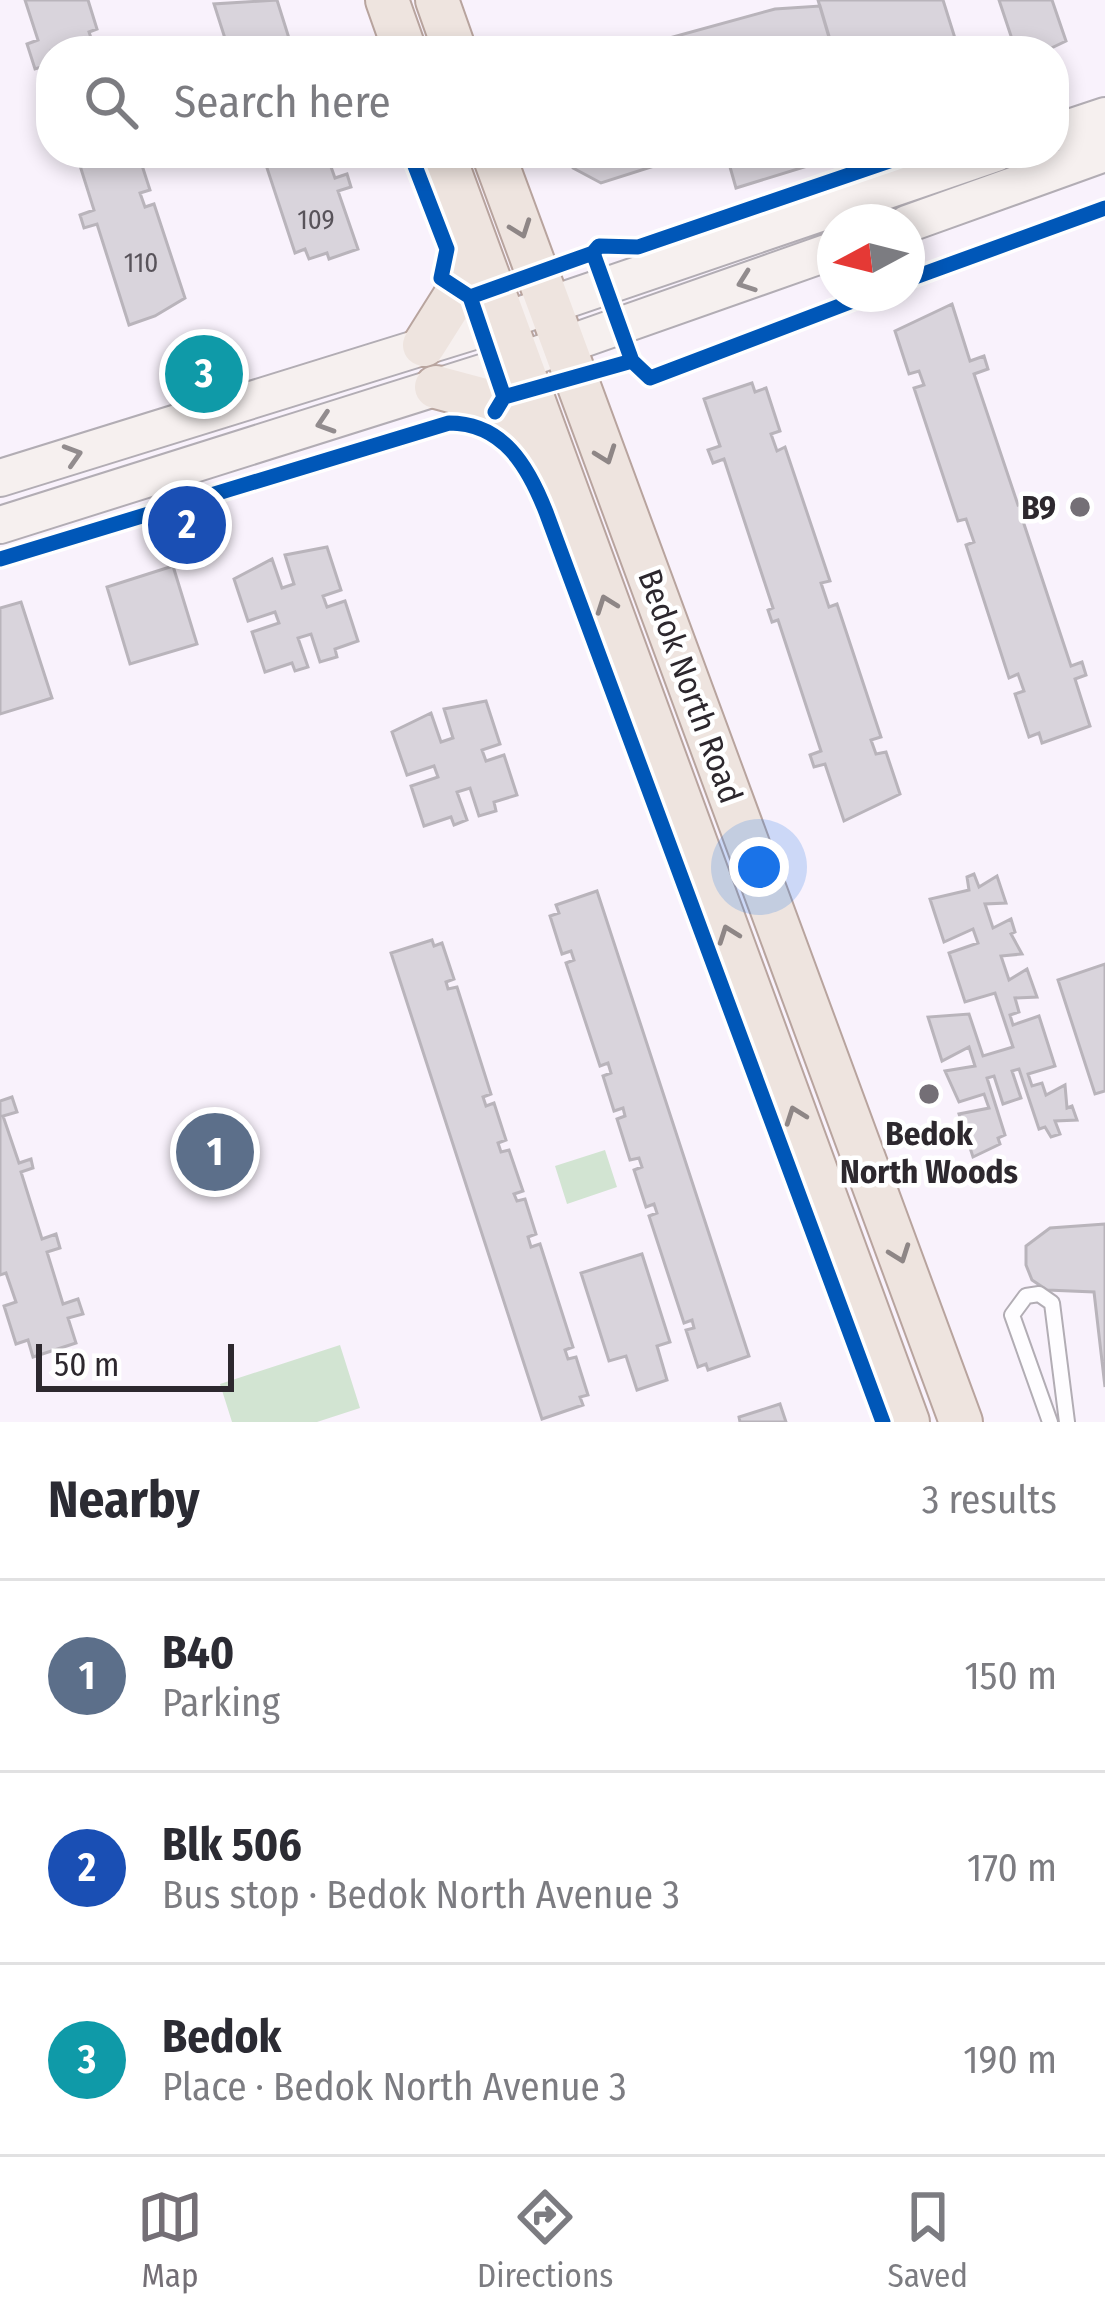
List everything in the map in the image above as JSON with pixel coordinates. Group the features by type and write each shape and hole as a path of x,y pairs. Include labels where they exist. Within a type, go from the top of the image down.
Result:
{"main road":[{"path":"387,0 400,36"},
{"path":"437,0 450,36"},
{"path":"1069,129 1105,116"},
{"path":"1069,167 1105,154"},
{"name":"Bedok North Road","path":"449,168 908,1422"},
{"name":"Bedok North Road","path":"498,168 961,1422"},
{"path":"0,478 502,320 952,168"},
{"path":"925,218 1065,168"},
{"path":"424,345 458,291 466,265 468,220"},
{"path":"0,525 517,362 817,256"},
{"path":"436,387 492,402 549,451"}],"lane":[{"path":"1050,1422 1012,1315 1026,1296 1039,1294 1052,1303 1066,1422"}],"green space":[{"path":"605,1150 617,1187 567,1204 555,1166"},
{"path":"340,1345 360,1408 317,1422 232,1422 220,1384"}],"building":[{"path":"25,0 88,0 97,29 89,32 90,36 37,36"},
{"path":"277,0 288,36 224,36 214,4"},
{"path":"818,0 943,0 954,36 829,36"},
{"path":"999,0 1052,0 1064,36 1011,36"},
{"path":"820,6 829,36 677,36 775,9"},
{"path":"36,41 36,69 35,69 27,44"},
{"path":"81,168 143,168 150,190 140,193 145,207 154,204 185,298 129,325 97,224 84,228 80,215 94,210"},
{"path":"267,168 331,168 335,178 347,174 351,187 338,191 358,249 329,259 327,253 309,259 305,249 295,253"},
{"path":"573,168 648,168 601,183"},
{"path":"730,168 801,168 736,188"},
{"path":"952,304 970,361 984,356 988,369 974,374 1018,505 1023,503 1027,516 1022,518 1071,666 1082,662 1086,675 1075,679 1090,726 1042,743 1039,733 1029,737 1015,694 1024,691 1018,674 1009,678 966,545 974,542 966,519 958,521 914,388 924,385 919,371 909,374 895,331"},
{"path":"752,383 755,392 766,388 780,431 771,434 777,451 785,447 830,581 821,583 829,607 837,604 881,737 871,740 876,754 886,752 900,794 844,821 825,764 814,767 810,755 821,751 778,620 772,622 768,610 773,608 724,459 713,463 708,450 720,446 704,399"},
{"path":"327,547 341,590 323,596 327,607 345,601 358,641 335,649 337,657 320,662 311,634 298,638 308,667 295,671 292,663 265,672 252,632 279,623 275,612 248,621 234,579 272,559 282,588 294,584 285,555"},
{"path":"173,566 197,644 130,664 107,587"},
{"path":"21,602 52,698 0,714 0,608"},
{"path":"486,701 500,744 482,750 486,761 504,755 517,795 494,802 496,811 479,816 470,788 457,792 467,820 454,825 451,817 424,826 411,786 438,777 434,766 407,775 392,732 431,713 441,742 453,738 444,709"},
{"path":"974,874 979,887 997,876 1006,903 985,904 993,928 1011,919 1015,932 1011,934 1022,954 1001,956 1009,980 1027,969 1037,997 1015,998 1019,1012 1010,1015 1013,1025 1039,1016 1055,1066 1028,1074 1032,1086 1042,1083 1046,1095 1065,1085 1067,1108 1072,1106 1077,1120 1055,1121 1060,1134 1051,1137 1045,1127 1039,1129 1019,1069 1012,1071 1021,1098 1003,1104 994,1076 987,1078 1005,1135 998,1138 1000,1144 973,1157 959,1114 989,1108 984,1094 959,1102 945,1071 975,1066 969,1047 942,1061 928,1017 969,1014 983,1056 1013,1047 995,993 965,1002 949,953 978,943 973,929 944,942 930,899 969,890 967,877"},
{"path":"597,891 749,1356 708,1370 706,1364 698,1367 686,1330 694,1328 692,1320 684,1323 649,1216 657,1213 654,1204 646,1207 634,1170 642,1167 639,1158 630,1160 617,1119 625,1116 623,1108 614,1111 603,1076 611,1073 608,1063 600,1066 566,963 574,960 571,951 562,954 550,916 559,913 556,905"},
{"path":"432,940 434,946 442,943 454,979 446,982 448,989 457,987 491,1094 483,1097 486,1106 494,1103 506,1140 498,1143 501,1152 509,1150 523,1191 514,1194 517,1201 525,1199 536,1234 528,1237 531,1247 540,1244 573,1347 565,1350 568,1359 576,1357 588,1395 580,1397 583,1405 542,1419 391,953"},
{"path":"1105,964 1105,1091 1095,1094 1058,980"},
{"path":"12,1097 17,1112 3,1116 19,1163 31,1159 33,1168 21,1172 42,1239 56,1234 60,1248 47,1252 63,1304 78,1299 83,1314 68,1318 76,1343 33,1357 28,1340 16,1344 4,1306 16,1302 6,1273 0,1275 0,1101"},
{"path":"1105,1224 1105,1387 1094,1292 1047,1290 1032,1280 1026,1246 1050,1228"},
{"path":"642,1254 670,1342 657,1346 667,1380 637,1390 626,1356 609,1361 581,1273"},
{"path":"780,1404 786,1422 740,1422 739,1417"}],"cycle path":[{"path":"416,168 447,249 441,278 470,297 504,397"},
{"path":"470,297 593,253 599,246 638,247 869,168"},
{"path":"925,273 1105,208"},
{"path":"593,253 632,361 650,378 824,312"},
{"path":"495,412 504,397 632,361"},
{"path":"0,559 449,423 484,430 511,450 546,512 883,1422"}],"place":[{"name":"Bedok","path":"204,374"},
{"name":"B9","path":"1080,507"},
{"name":"Blk 506","path":"187,525"},
{"name":"Bedok North Woods","path":"929,1094"},
{"name":"B40","path":"215,1152"}]}
